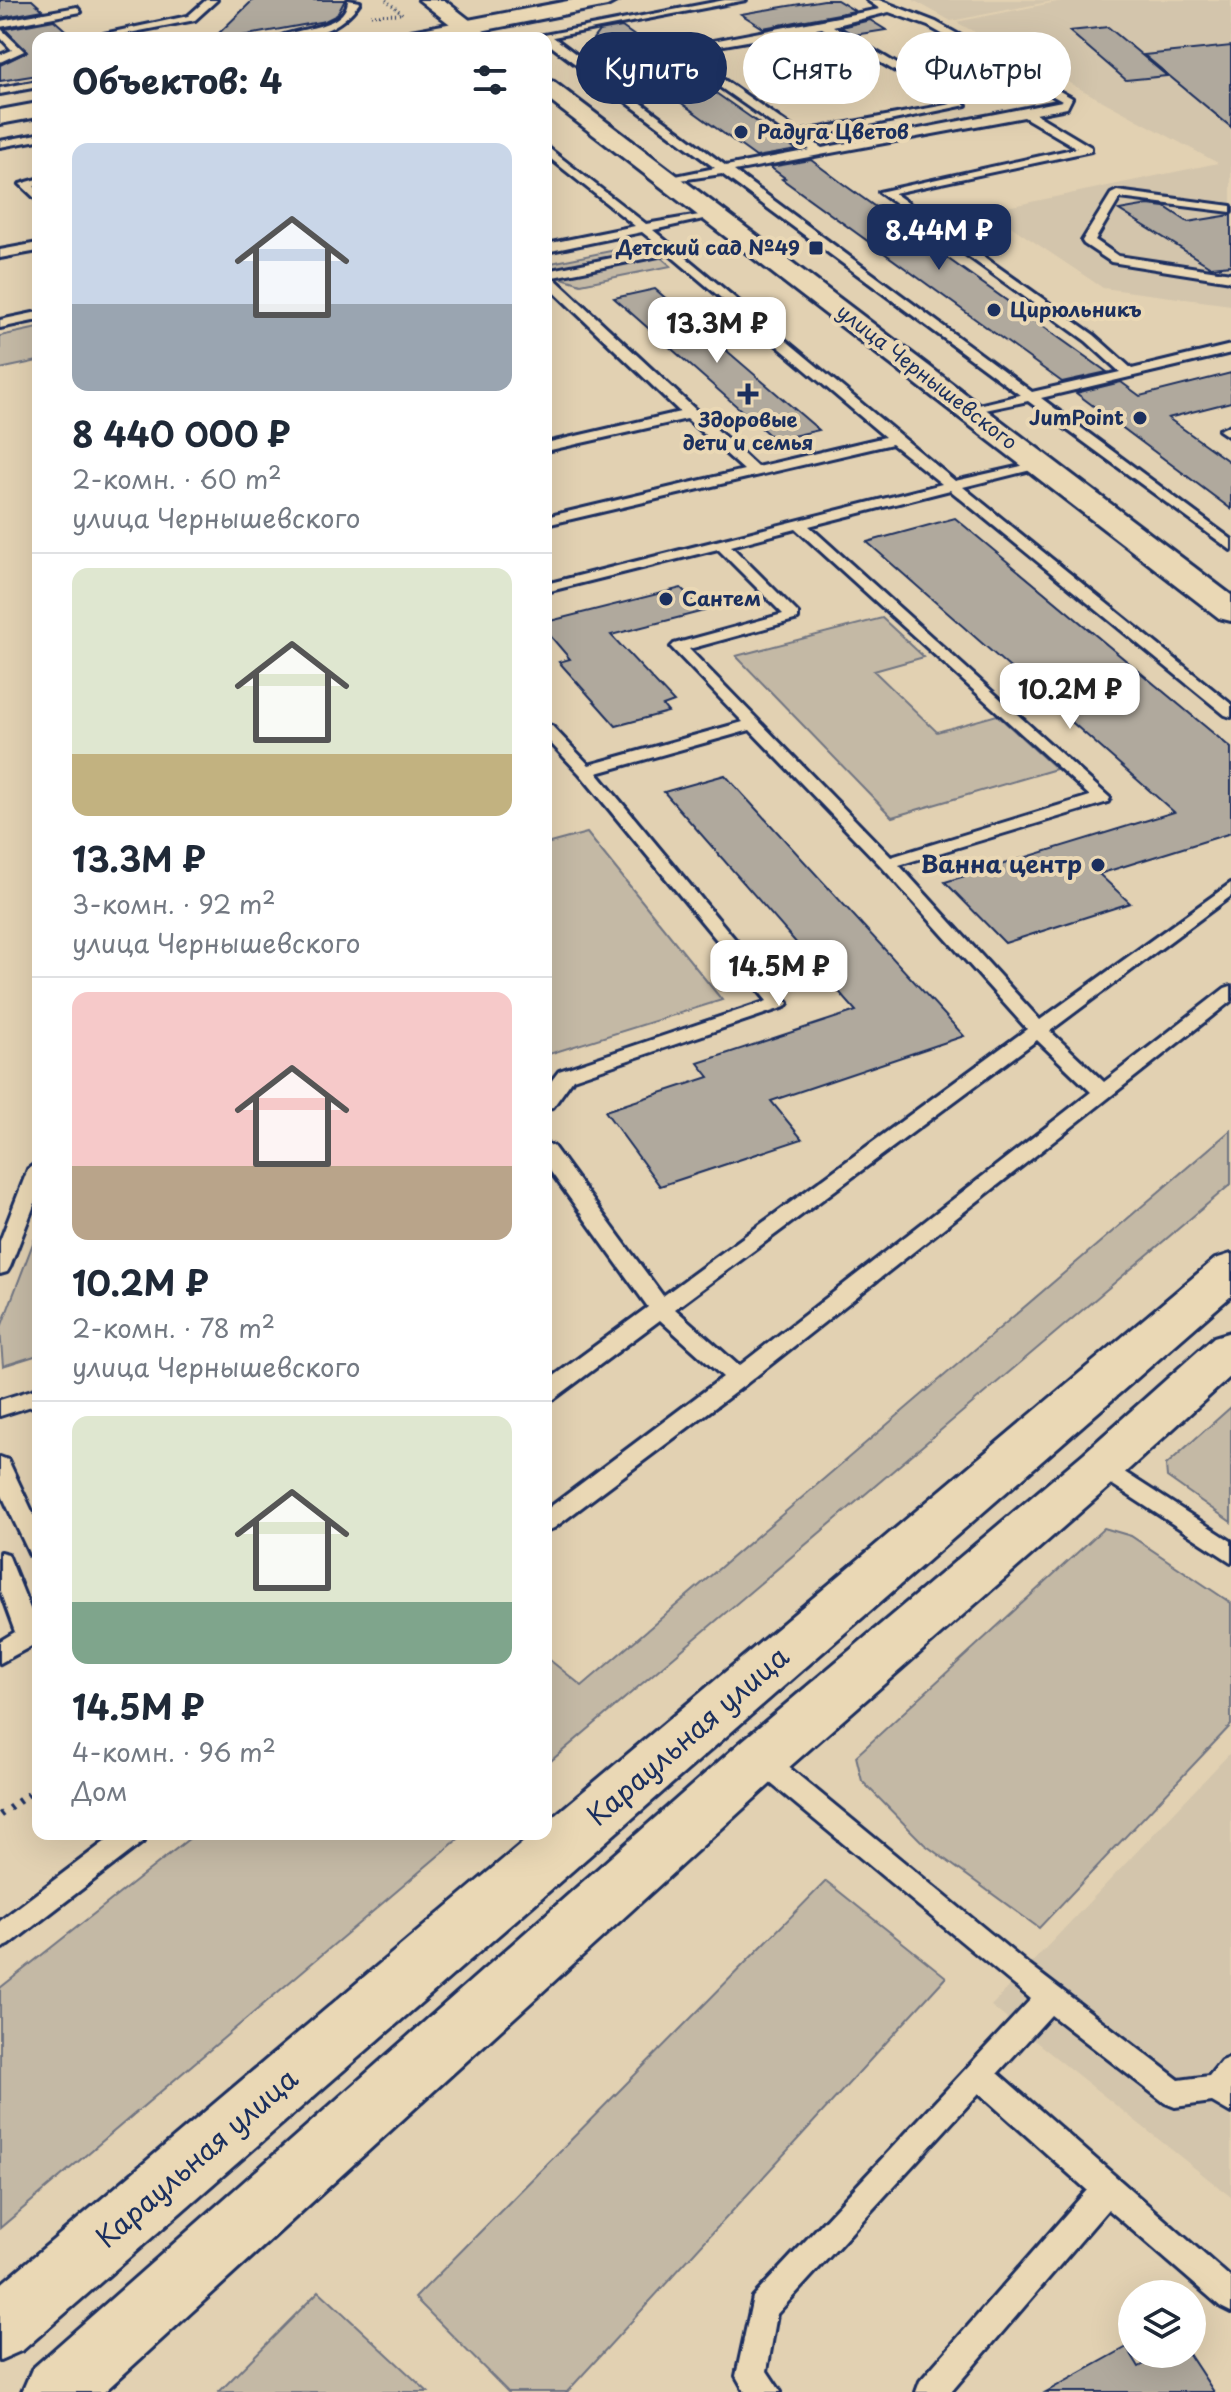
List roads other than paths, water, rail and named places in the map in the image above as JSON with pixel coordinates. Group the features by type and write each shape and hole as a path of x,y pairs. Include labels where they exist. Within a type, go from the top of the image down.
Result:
{"main road":[{"path":"430,0 474,32 607,0"},
{"name":"улица Чернышевского","path":"552,92 1231,611"},
{"path":"0,117 32,111"},
{"name":"Караульная улица","path":"0,2327 1231,1270"},
{"path":"55,2392 760,1759 1101,1466 1231,1349"}],"lane":[{"path":"66,0 86,18"},
{"path":"125,32 191,18 212,0"},
{"path":"310,32 328,28 348,15 355,2 353,0"},
{"path":"552,35 741,0"},
{"path":"670,180 1063,106 1068,100 932,24 888,9 872,0"},
{"path":"820,152 675,51 875,15 888,9"},
{"path":"0,24 77,10"},
{"path":"798,136 961,105 823,24"},
{"path":"95,26 102,32"},
{"path":"0,31 19,51 11,57 0,59"},
{"path":"552,42 1231,546"},
{"path":"0,91 32,85"},
{"path":"1026,113 1087,149 885,192 1090,338 1129,373"},
{"path":"0,129 6,143 32,138"},
{"path":"552,154 953,487 1231,712"},
{"path":"1231,209 1117,194 1088,241 1115,259 1231,277"},
{"path":"552,247 713,214"},
{"path":"0,254 32,248"},
{"path":"552,275 671,250"},
{"path":"552,282 754,472"},
{"path":"0,324 32,317"},
{"path":"971,411 1231,349"},
{"path":"552,446 690,414"},
{"path":"552,520 895,439"},
{"path":"552,586 1038,464"},
{"path":"799,524 1102,798 888,863"},
{"path":"721,544 793,616 679,647 888,863 1040,1032 1103,1092"},
{"path":"586,771 754,724"},
{"path":"552,739 586,771 779,1003 566,1075 552,1094"},
{"path":"552,1389 1040,1032 1231,888"},
{"path":"552,1518 738,1378 1231,992"},
{"path":"552,1159 661,1309 738,1378"},
{"path":"0,1267 32,1184"},
{"path":"0,1408 32,1398"},
{"path":"0,1466 32,1536"},
{"path":"1101,1466 1231,1553"},
{"path":"0,1561 32,1629"},
{"path":"0,1653 32,1634"},
{"path":"760,1759 1050,1997 1175,2094 1226,2086"},
{"path":"0,1937 126,1840"},
{"path":"766,2392 751,2376 763,2307 1050,1997"},
{"path":"977,2073 1231,2297"},
{"path":"931,2392 1107,2189"}],"place":[{"name":"Радуга Цветов","path":"741,132"},
{"name":"Детский сад №49","path":"816,248"},
{"name":"Цирюльникъ","path":"994,310"},
{"name":"Здоровые дети и семья","path":"748,394"},
{"name":"JumPoint","path":"1140,418"},
{"name":"Сантем","path":"666,599"},
{"name":"Ванна центр","path":"1098,865"}]}
